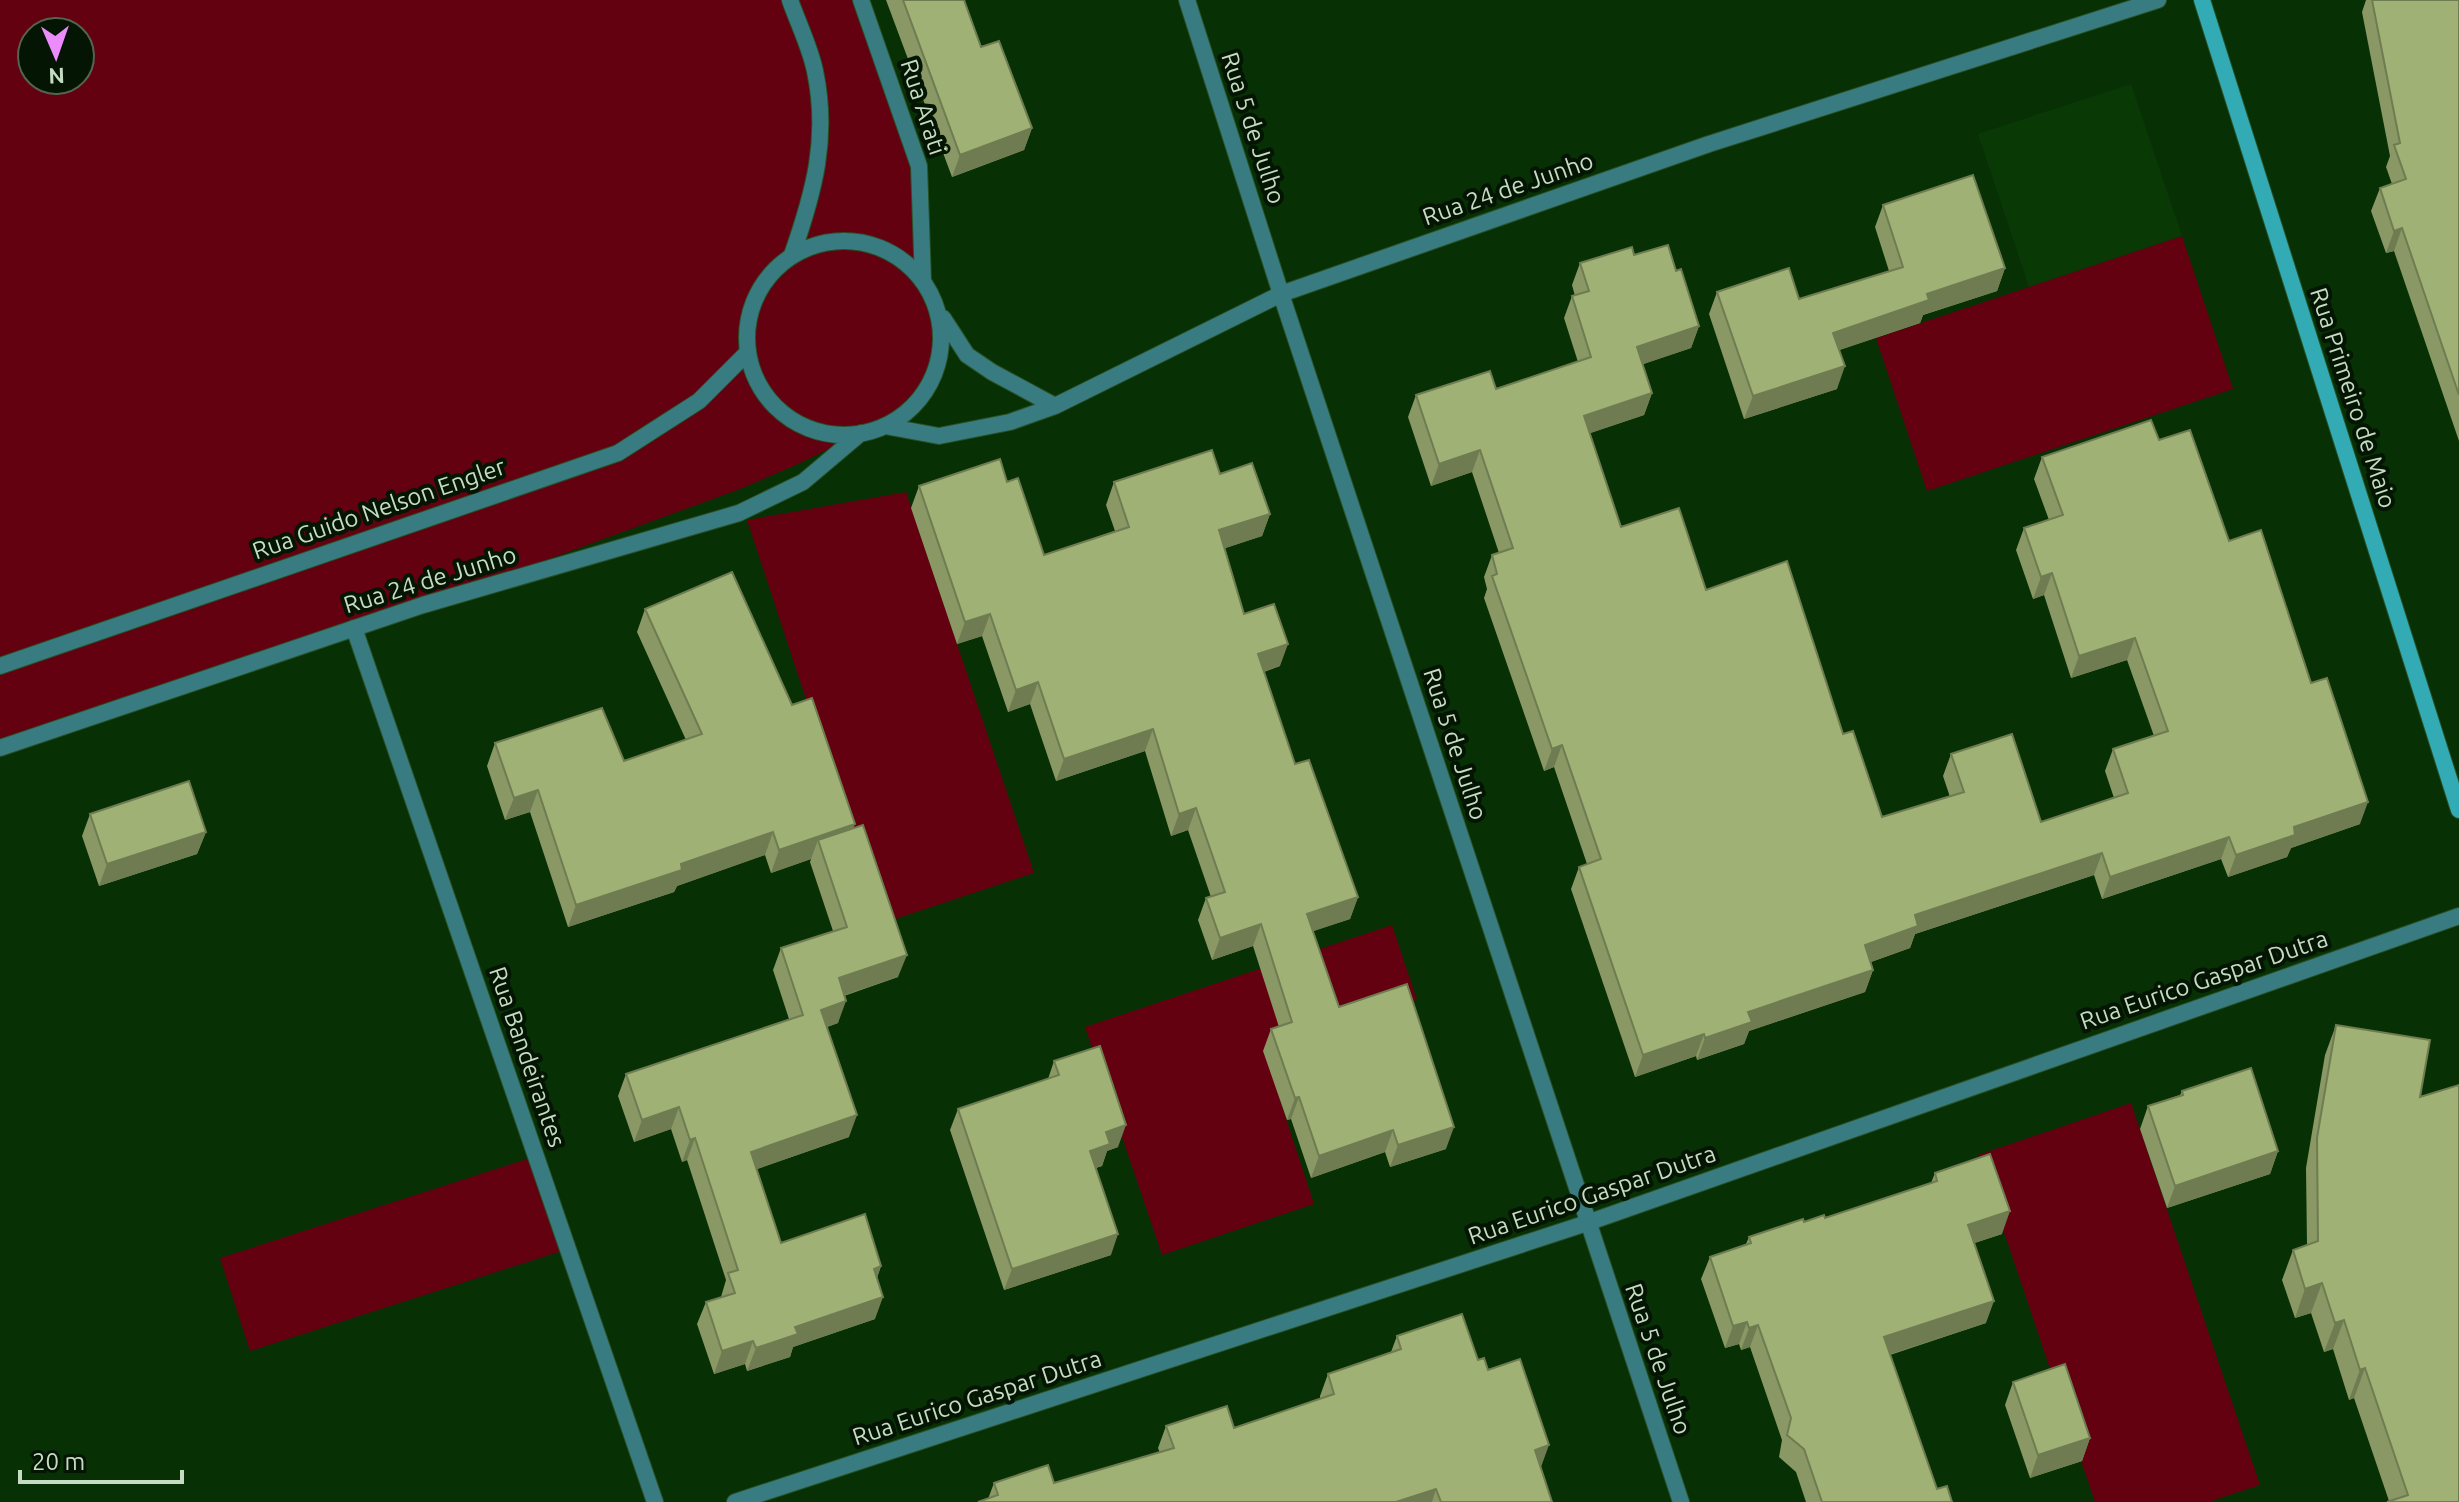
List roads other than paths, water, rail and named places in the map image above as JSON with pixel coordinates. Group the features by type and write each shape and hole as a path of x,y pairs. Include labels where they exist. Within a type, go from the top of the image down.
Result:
{"street":[{"path":"790,0 814,68 821,109 821,145 811,202 792,255"},
{"name":"Rua Arati","path":"861,0 919,166 923,281"},
{"name":"Rua 5 de Julho","path":"1187,0 1281,294 1681,1502"},
{"name":"Rua 24 de Junho","path":"885,426 939,436 1010,422 1055,406 1281,294 1709,144 2158,0"},
{"name":"Rua Primeiro de Maio","path":"2202,0 2459,810"},
{"path":"937,307 942,335 938,364 927,389 909,411 885,426 861,433 834,434 810,429 787,416 768,399 755,377 748,352 748,324 756,297 772,272 792,255 819,243 848,241 877,246 903,260 923,281 967,355 1055,406"},
{"name":"Rua Guido Nelson Engler","path":"0,666 618,453 699,401 748,352"},
{"name":"Rua 24 de Junho","path":"0,748 423,605 739,513 803,482 861,433"},
{"name":"Rua Bandeirantes","path":"354,628 655,1502"},
{"name":"Rua Eurico Gaspar Dutra","path":"735,1502 1587,1223 2459,916"}]}
